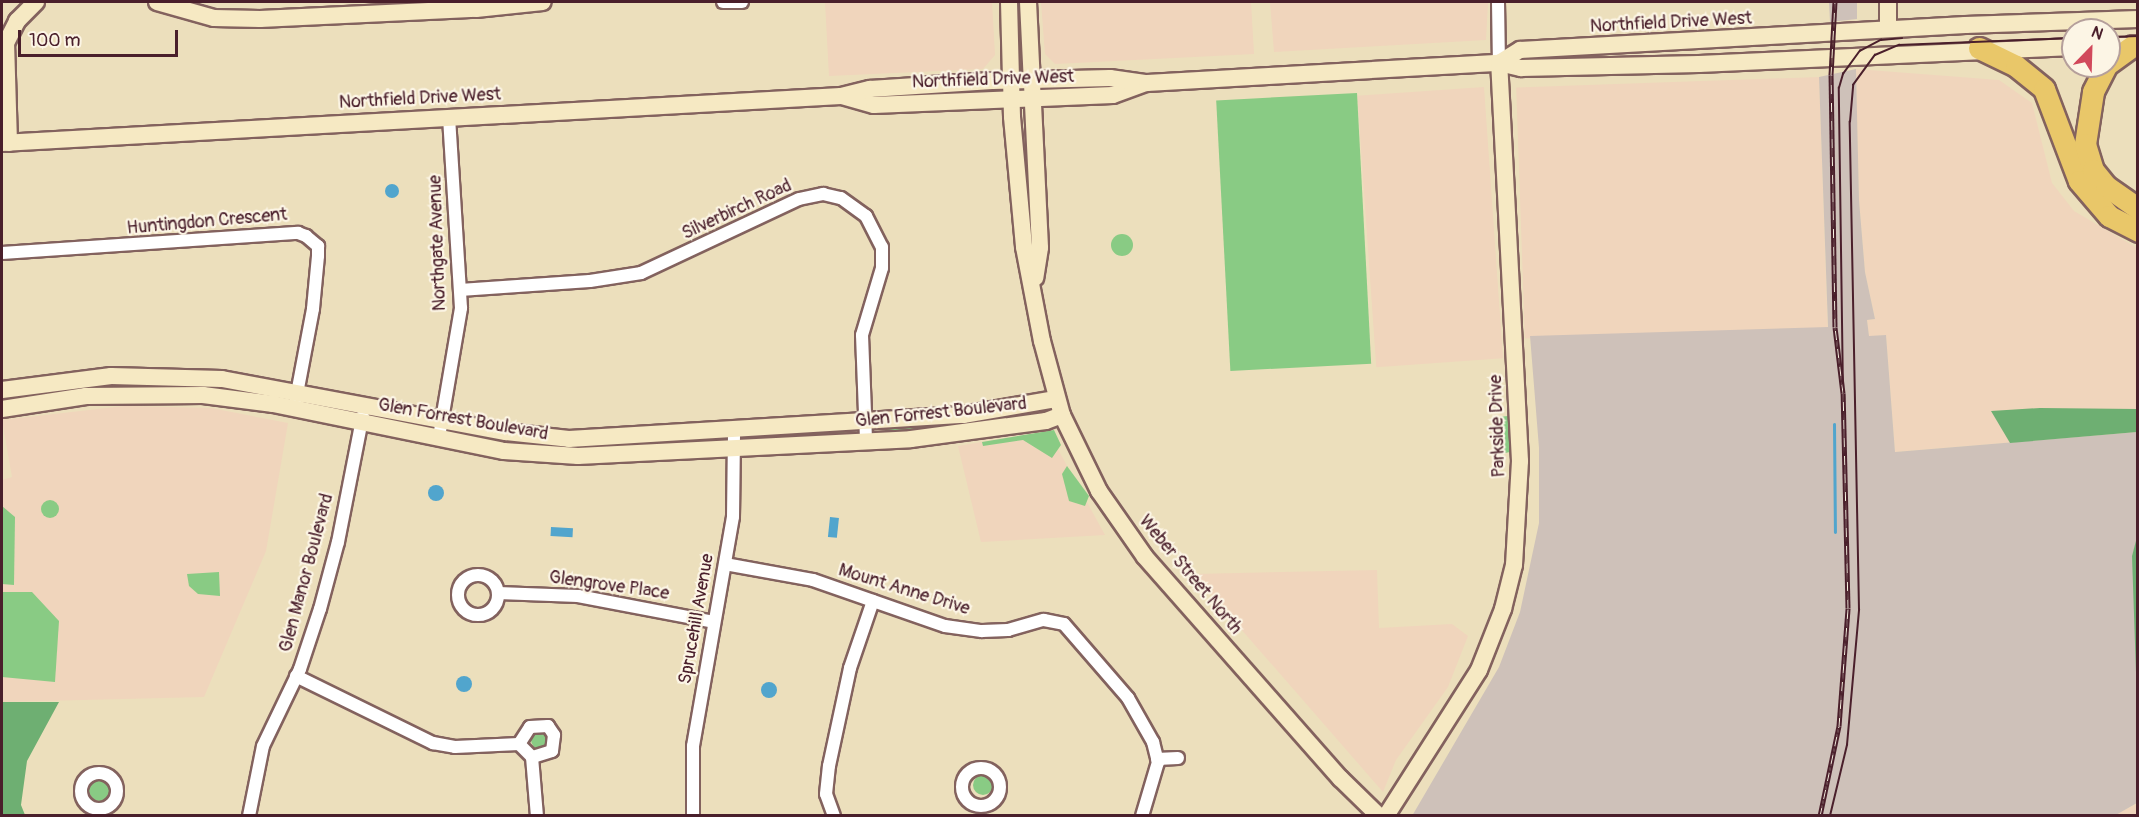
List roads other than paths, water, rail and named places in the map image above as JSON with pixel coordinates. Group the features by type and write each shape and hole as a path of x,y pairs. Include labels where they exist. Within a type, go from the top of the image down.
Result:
{"highway":[{"path":"2121,56 2135,46"},
{"path":"1979,48 2016,66 2044,89 2079,181 2109,216 2138,231"},
{"path":"2101,78 2093,92 2085,144 2093,170 2106,186 2138,208"}],"main road":[{"path":"5,143 6,43 17,21 36,2"},
{"path":"157,2 214,18 335,8 543,2"},
{"name":"Weber Street North","path":"1009,2 1012,98 1024,247 1034,284 1042,341 1059,407 1099,491 1145,557 1313,749 1379,816"},
{"name":"Weber Street North","path":"1028,2 1035,98 1040,248 1034,284"},
{"path":"1888,2 1888,29"},
{"name":"Northfield Drive West","path":"1499,63 1520,50 1888,29 2138,20"},
{"path":"1803,35 1804,59"},
{"path":"1664,43 1668,56 1678,64"},
{"name":"Northfield Drive West","path":"5,143 841,96 870,89 1034,80 1110,78 1147,83 1499,63 1521,68 1678,64 1979,48 2061,47"},
{"name":"Parkside Drive","path":"1386,816 1479,670 1503,609 1514,565 1520,461 1499,63"},
{"name":"Northfield Drive West","path":"841,96 874,105 1113,95 1147,83"},
{"name":"Glen Forrest Boulevard","path":"2,390 77,379 161,375 261,384 506,432 570,439 1059,407"},
{"path":"258,402 261,384"},
{"path":"27,386 29,404"},
{"name":"Glen Forrest Boulevard","path":"2,409 29,404 151,394 203,395 258,402 439,437 554,456 735,449 973,432 1046,421 1059,407"}],"street":[{"path":"723,2 742,2"},
{"name":"Parkside Drive","path":"1498,2 1499,63"},
{"name":"Northgate Avenue","path":"439,437 461,308 450,117"},
{"name":"Silverbirch Road","path":"460,290 590,282 641,273 799,199 823,194 835,196 866,216 882,247 882,268 862,335 866,441"},
{"name":"Huntingdon Crescent","path":"2,254 243,240 298,233 306,236 318,246 318,256 314,309 294,409"},
{"name":"Glen Manor Boulevard","path":"249,816 263,746 297,676 338,542 365,404"},
{"name":"Sprucehill Avenue","path":"693,816 693,746 735,500 734,429"},
{"name":"Mount Anne Drive","path":"725,564 813,580 945,626 976,631 1008,630 1044,620 1060,622 1128,698 1153,742 1157,759"},
{"name":"Glengrove Place","path":"498,593 578,596 714,622"},
{"path":"834,816 826,794 829,766 850,668 873,601"},
{"path":"297,676 433,743 454,747 519,744 532,757 537,816"},
{"path":"519,744 530,727 548,726 554,735 552,751 532,757"},
{"path":"1142,816 1157,759 1178,758"}],"water":[{"path":"392,184 397,186 399,191 397,196 392,198 387,196 385,191 387,186"},
{"path":"436,485 444,493 436,501 428,493"},
{"path":"830,517 839,518 837,538 828,537"},
{"path":"551,527 573,528 572,537 551,536"},
{"path":"464,676 470,678 472,684 470,690 464,692 458,690 456,684 458,678"},
{"path":"766,682 772,682 777,690 775,696 766,698 761,693 761,687"}],"waterway":[{"path":"1834,424 1835,532"}],"tram line":[{"path":"2121,37 2138,36"},
{"path":"1843,393 1839,88 1843,74 1860,51 1881,40 1902,38"},
{"path":"1830,816 1847,745 1859,610 1850,122 1853,85 1875,55 1899,45 2061,38"}],"railway":[{"path":"1820,816 1839,726 1848,608 1843,393 1835,327 1831,75 1835,2"}]}
